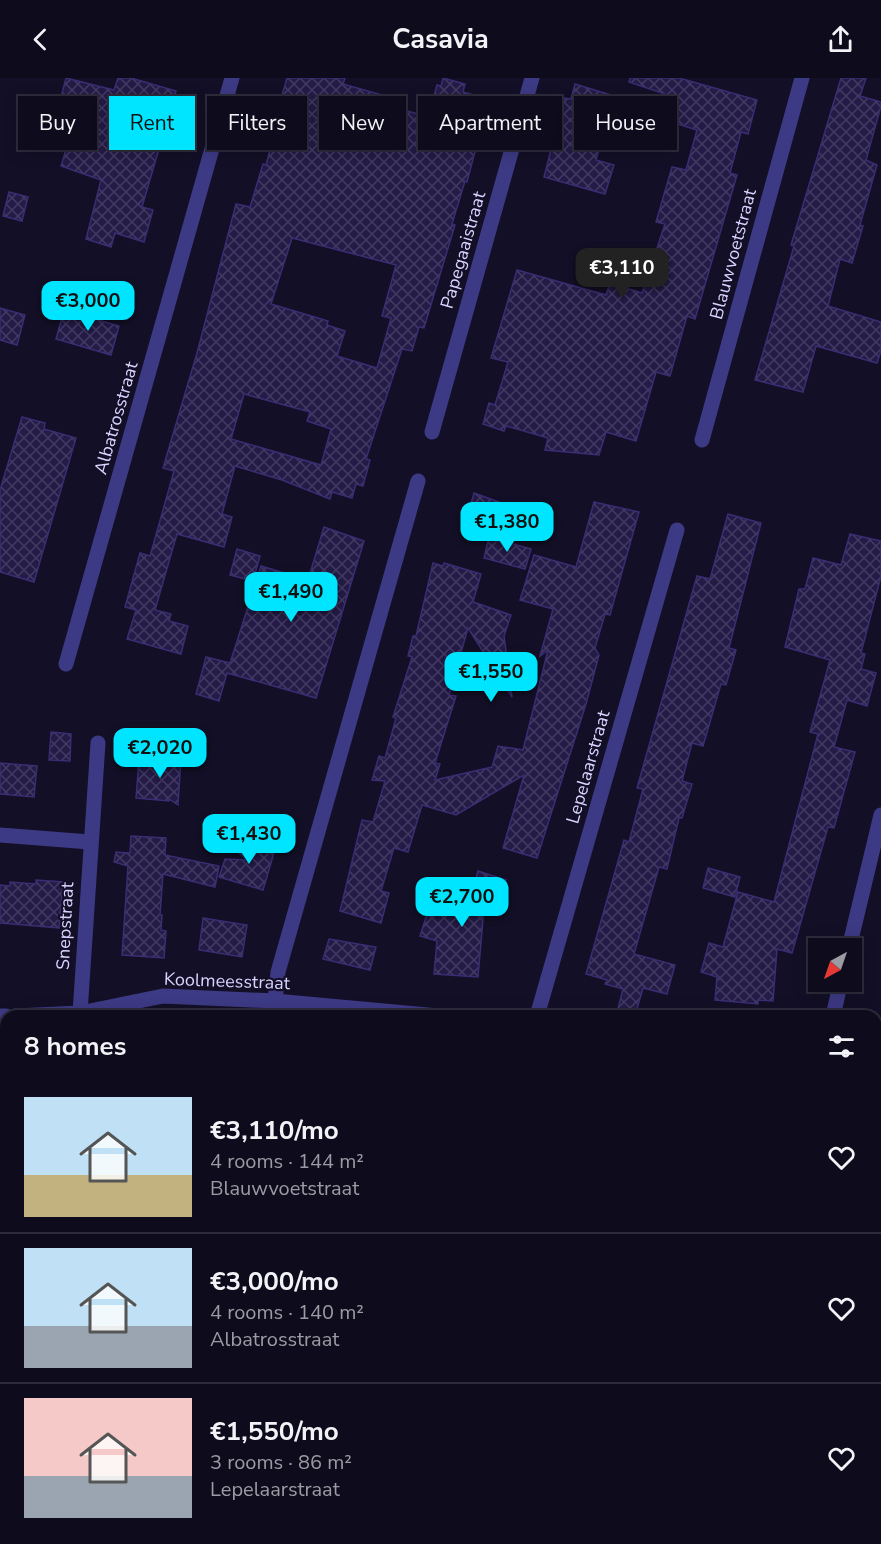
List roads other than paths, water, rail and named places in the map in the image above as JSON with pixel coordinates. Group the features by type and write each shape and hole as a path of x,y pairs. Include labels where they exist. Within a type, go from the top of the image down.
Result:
{"street":[{"name":"Albatrosstraat","path":"66,664 232,78"},
{"name":"Papegaaistraat","path":"432,432 532,78"},
{"name":"Blauwvoetstraat","path":"702,440 802,78"},
{"path":"275,1001 278,972 418,481"},
{"name":"Lepelaarstraat","path":"539,1010 677,530"},
{"name":"Snepstraat","path":"80,1010 98,743"},
{"path":"851,938 881,815"},
{"path":"0,835 90,842"},
{"path":"835,1010 839,992"},
{"name":"Koolmeesstraat","path":"95,1010 163,996 275,1001 373,1010"}]}
